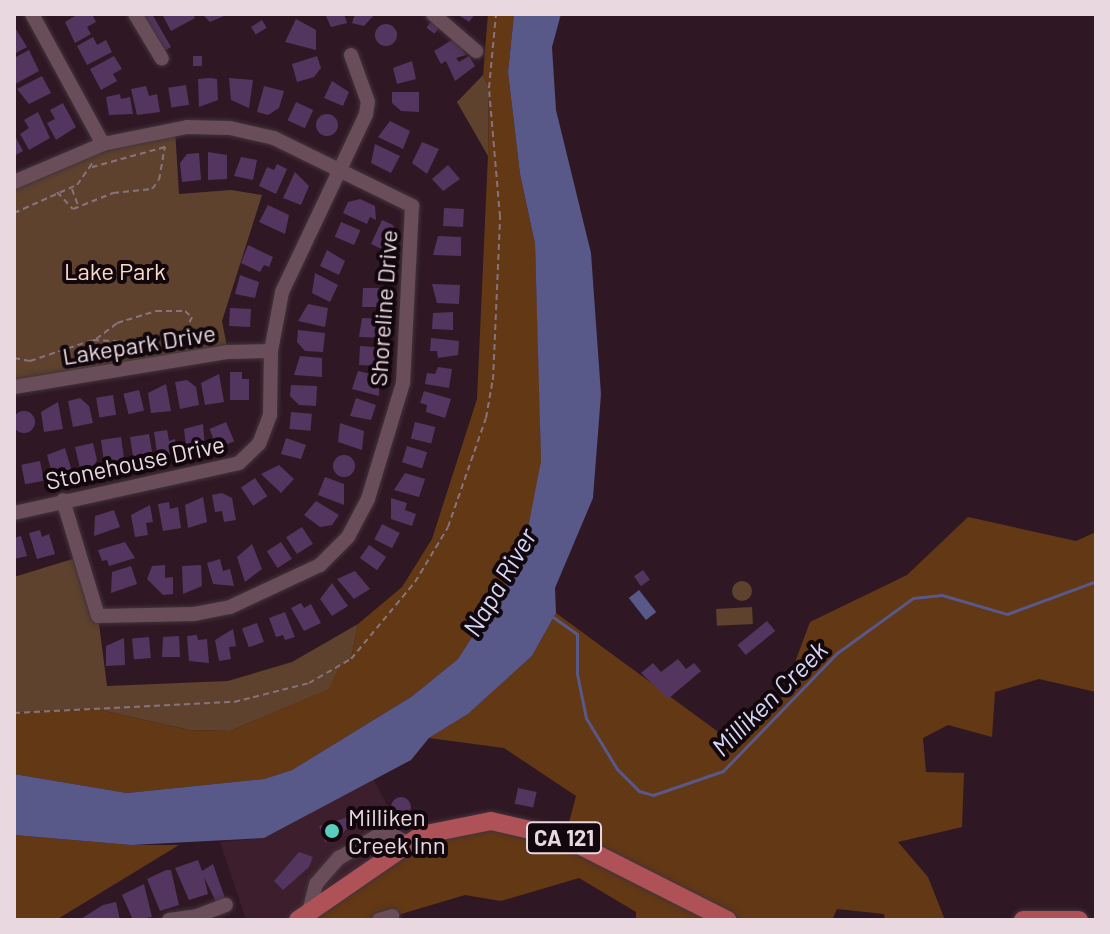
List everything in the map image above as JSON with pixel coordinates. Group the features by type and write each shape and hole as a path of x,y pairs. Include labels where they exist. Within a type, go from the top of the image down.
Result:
{"main road":[{"name":"CA 121","path":"303,916 407,843 470,822 539,830 727,920"},
{"path":"1023,920 1079,920"}],"street":[{"path":"32,14 103,144"},
{"path":"135,14 162,59"},
{"path":"433,14 476,51"},
{"name":"Stonehouse Drive","path":"14,513 239,463 259,444 270,415 271,351 282,292 368,102 351,55"},
{"path":"14,182 103,144 187,127 230,128 274,138 339,170"},
{"name":"Shoreline Drive","path":"63,500 98,616 195,614 230,607 320,565 348,537 368,499 403,383 412,206 339,170"},
{"name":"Lakepark Drive","path":"14,387 228,352 271,351"},
{"path":"303,916 316,884 339,858 386,831 407,843"},
{"path":"169,920 198,918 226,905"}],"path":[{"path":"14,213 72,187 89,168 103,144"},
{"path":"57,192 65,204 79,208 113,193 152,189 159,180 165,147 89,168"},
{"path":"72,187 79,208"},
{"path":"96,340 117,323 156,311 185,311 192,317 185,333"},
{"path":"14,358 30,361 96,340 134,342 197,331 228,352"}],"shaded area":[{"path":"488,14 514,14 508,72 520,174 535,244 540,404 541,461 533,518 523,554 500,593 458,659 411,697 292,770 264,779 127,793 14,774 14,713 96,709 189,730 230,731 329,689 338,669 351,659 358,624 402,587 432,539 477,399 488,155 489,88 483,75"},
{"path":"968,517 1076,541 1096,532 1096,692 1039,679 995,692 992,737 948,725 923,738 926,772 964,773 962,827 898,842 928,877 945,920 885,920 884,914 837,909 832,920 636,920 636,912 579,878 501,901 465,895 381,920 304,920 390,851 470,822 565,838 576,796 504,748 429,738 468,714 532,656 556,613 732,742 782,697 810,622 907,575"},
{"path":"374,780 407,843 298,920 246,920 220,842 264,838"},
{"path":"14,835 131,845 179,845 56,920 14,920"}],"green space":[{"path":"483,75 489,88 488,156 457,102"},
{"name":"Lake Park","path":"175,129 179,194 231,190 262,195 222,321 228,352 14,390 14,182 103,144"},
{"path":"79,557 98,616 107,686 228,681 292,662 358,624 351,659 338,669 330,689 230,731 189,730 96,709 14,713 14,577"},
{"path":"742,581 749,584 752,591 749,598 742,601 735,598 732,591 735,584"},
{"path":"752,607 753,624 717,626 716,609"}],"water":[{"path":"514,14 561,14 552,47 556,110 591,253 601,394 593,498 555,588 556,613 532,656 468,714 429,738 411,760 264,838 131,845 14,835 14,774 127,793 264,779 292,770 411,697 458,659 500,593 523,554 541,461 535,244 520,174 508,72"},
{"path":"639,590 656,612 646,620 629,598"}],"building":[{"path":"78,14 92,14 96,22 87,27 91,34 75,43 65,22"},
{"path":"141,14 152,14 171,47 164,51"},
{"path":"162,14 193,14 195,18 171,31"},
{"path":"202,14 223,14 224,16 210,22"},
{"path":"325,14 344,14 347,23 331,27"},
{"path":"355,14 375,14 364,26 352,23"},
{"path":"457,14 475,14 469,22"},
{"path":"296,19 316,30 316,50 285,42"},
{"path":"433,19 441,25 434,34 426,28"},
{"path":"262,20 267,28 256,35 251,27"},
{"path":"386,24 394,27 397,35 394,43 386,46 378,43 375,35 378,27"},
{"path":"14,26 27,47 14,54"},
{"path":"93,37 97,45 106,40 112,52 87,65 77,46"},
{"path":"455,38 466,55 456,58 459,62 469,56 475,66 455,81 446,61 441,64 434,51"},
{"path":"29,50 39,71 15,84 14,58"},
{"path":"114,56 122,69 113,74 117,81 101,90 90,69"},
{"path":"193,56 202,56 202,66 193,66"},
{"path":"317,56 321,68 314,77 297,82 292,64"},
{"path":"412,61 416,79 397,84 393,68"},
{"path":"42,76 51,93 29,104 17,89"},
{"path":"229,78 253,80 249,108 231,100"},
{"path":"198,79 217,79 218,100 199,107"},
{"path":"332,81 349,92 343,106 324,98"},
{"path":"186,85 189,105 171,108 168,88"},
{"path":"146,86 149,96 157,94 160,112 137,115 131,89"},
{"path":"264,86 284,91 279,108 268,115 257,112"},
{"path":"392,92 419,92 419,112 401,111 392,103"},
{"path":"120,94 121,99 130,97 133,114 109,115 106,97"},
{"path":"296,102 313,110 305,128 288,120"},
{"path":"63,103 76,127 56,140 47,123 55,119 50,110"},
{"path":"38,112 50,138 29,150 20,134 29,128 24,120"},
{"path":"327,114 335,117 338,125 335,133 327,136 319,133 316,125 319,117"},
{"path":"390,121 410,131 403,149 378,137"},
{"path":"14,134 23,151 14,156"},
{"path":"422,142 439,149 427,174 412,163"},
{"path":"375,144 400,156 391,173 371,163"},
{"path":"208,152 227,155 227,179 208,180"},
{"path":"199,153 201,180 182,182 180,163 187,154"},
{"path":"241,157 257,160 253,180 234,176"},
{"path":"277,164 287,169 276,194 259,186 267,167 274,170"},
{"path":"448,165 460,179 443,191 432,179"},
{"path":"295,172 309,186 301,205 283,198"},
{"path":"360,199 375,206 376,220 370,217 367,224 343,213 348,202"},
{"path":"268,205 289,215 285,234 259,222"},
{"path":"444,208 464,209 463,227 443,226"},
{"path":"382,220 393,225 396,236 388,252 371,244"},
{"path":"341,222 360,230 354,245 335,237"},
{"path":"438,236 461,237 461,256 433,255"},
{"path":"248,245 273,257 269,267 264,265 260,272 241,263"},
{"path":"327,250 345,261 339,275 320,266"},
{"path":"315,273 338,285 330,302 312,293"},
{"path":"240,275 259,282 255,298 235,294"},
{"path":"432,284 460,285 459,304 437,303"},
{"path":"363,288 390,288 390,300 383,300 383,307 362,307"},
{"path":"308,304 328,308 325,327 298,321"},
{"path":"230,308 251,309 250,327 229,326"},
{"path":"453,312 453,330 432,329 433,313"},
{"path":"362,318 384,319 387,338 359,337"},
{"path":"298,330 325,333 323,352 305,351 297,342"},
{"path":"431,338 459,341 458,355 438,358 437,351 430,351"},
{"path":"360,346 387,348 387,359 380,358 380,366 359,365"},
{"path":"300,356 322,358 322,377 294,375"},
{"path":"438,367 452,369 449,388 425,384 427,373 435,374"},
{"path":"358,371 379,376 379,396 352,389"},
{"path":"230,372 242,372 242,379 249,379 249,400 230,400"},
{"path":"219,374 224,402 205,405 201,383"},
{"path":"187,380 196,387 199,405 180,409 175,382"},
{"path":"166,384 171,411 151,413 148,393"},
{"path":"291,385 317,386 316,406 299,405 290,396"},
{"path":"139,390 144,410 129,414 123,394"},
{"path":"424,391 451,399 445,418 426,412 427,405 420,403"},
{"path":"113,395 116,415 99,417 96,398"},
{"path":"80,398 89,406 93,423 73,427 68,401"},
{"path":"356,398 376,405 371,420 350,416"},
{"path":"58,402 63,429 44,432 41,412"},
{"path":"24,411 32,414 35,422 32,430 24,433 16,430 13,422 16,414"},
{"path":"291,412 312,414 310,431 290,429"},
{"path":"226,422 234,441 218,448 209,429"},
{"path":"415,422 435,427 431,444 411,438"},
{"path":"340,423 364,431 362,450 338,442"},
{"path":"203,424 205,447 187,454 184,429"},
{"path":"167,430 169,441 175,439 178,456 157,453 154,432"},
{"path":"149,434 152,452 146,462 134,463 130,437"},
{"path":"121,437 125,465 114,467 104,462 101,440"},
{"path":"286,438 306,445 301,459 281,454"},
{"path":"93,443 97,460 92,471 81,473 75,447"},
{"path":"407,446 427,452 422,468 402,462"},
{"path":"65,448 73,475 53,477 47,455"},
{"path":"340,455 348,455 355,466 348,477 340,477 333,470 333,462"},
{"path":"40,461 44,481 25,484 21,465"},
{"path":"279,465 294,479 281,493 261,474"},
{"path":"405,473 425,479 419,497 394,490"},
{"path":"325,477 344,484 344,505 318,495"},
{"path":"255,478 267,496 253,506 241,488"},
{"path":"222,493 232,498 236,520 224,522 222,511 215,512 212,495"},
{"path":"203,497 207,522 188,528 185,505"},
{"path":"391,498 407,503 405,510 416,514 412,526 391,519"},
{"path":"316,501 339,515 332,525 320,527 304,515"},
{"path":"169,502 170,509 178,507 181,528 163,531 158,504"},
{"path":"150,505 153,522 146,523 148,535 135,537 131,515"},
{"path":"114,510 120,527 94,536 95,516"},
{"path":"382,524 400,533 392,548 374,539"},
{"path":"302,527 313,544 297,554 286,537"},
{"path":"40,530 42,537 49,534 55,554 37,559 29,533"},
{"path":"21,536 27,556 14,559 14,538"},
{"path":"125,542 135,558 109,566 107,560 102,561 98,550"},
{"path":"281,542 292,559 278,568 267,551"},
{"path":"252,544 262,569 245,582 237,557"},
{"path":"369,545 386,557 377,570 360,558"},
{"path":"220,559 223,571 230,569 234,586 213,584 207,563"},
{"path":"165,565 165,578 173,577 173,594 163,595 147,579 152,566"},
{"path":"201,565 202,586 183,594 182,566"},
{"path":"131,566 137,584 111,593 112,572"},
{"path":"643,570 650,580 641,586 634,576"},
{"path":"355,571 370,589 354,599 337,579"},
{"path":"332,583 348,606 332,616 320,599"},
{"path":"301,603 304,608 311,604 321,623 304,631 291,608"},
{"path":"285,612 295,637 285,640 283,635 276,637 269,618"},
{"path":"767,621 775,631 746,655 737,645"},
{"path":"257,623 264,642 249,647 242,628"},
{"path":"233,629 236,646 229,647 231,659 219,661 215,640"},
{"path":"197,635 198,640 207,639 209,663 189,661 187,636"},
{"path":"179,636 180,657 162,657 163,637"},
{"path":"149,637 151,658 134,659 132,638"},
{"path":"124,638 125,665 106,666 106,646"},
{"path":"678,659 686,669 694,663 701,671 668,699 641,673 653,663 661,672"},
{"path":"518,788 537,792 533,808 515,804"},
{"path":"397,797 405,797 411,807 405,817 397,817 391,811 391,803"},
{"name":"Milliken Creek Inn","path":"348,817 350,824 341,836 325,842 319,826"},
{"path":"299,852 313,857 309,867 283,890 274,881"},
{"path":"198,860 202,871 213,864 225,898 216,902 204,877 208,894 189,900 175,868"},
{"path":"171,870 179,905 160,911 147,879"},
{"path":"144,884 152,917 133,920 122,895"},
{"path":"116,902 120,920 79,920 103,905"}],"waterway":[{"name":"Milliken Creek","path":"550,615 577,634 577,674 586,718 617,769 639,791 653,795 723,771 837,653 913,598 942,595 1007,614 1096,581"}],"place":[{"name":"Milliken Creek Inn","path":"332,831"}],"water label":[{"name":"Napa River","path":"499,582"}]}
